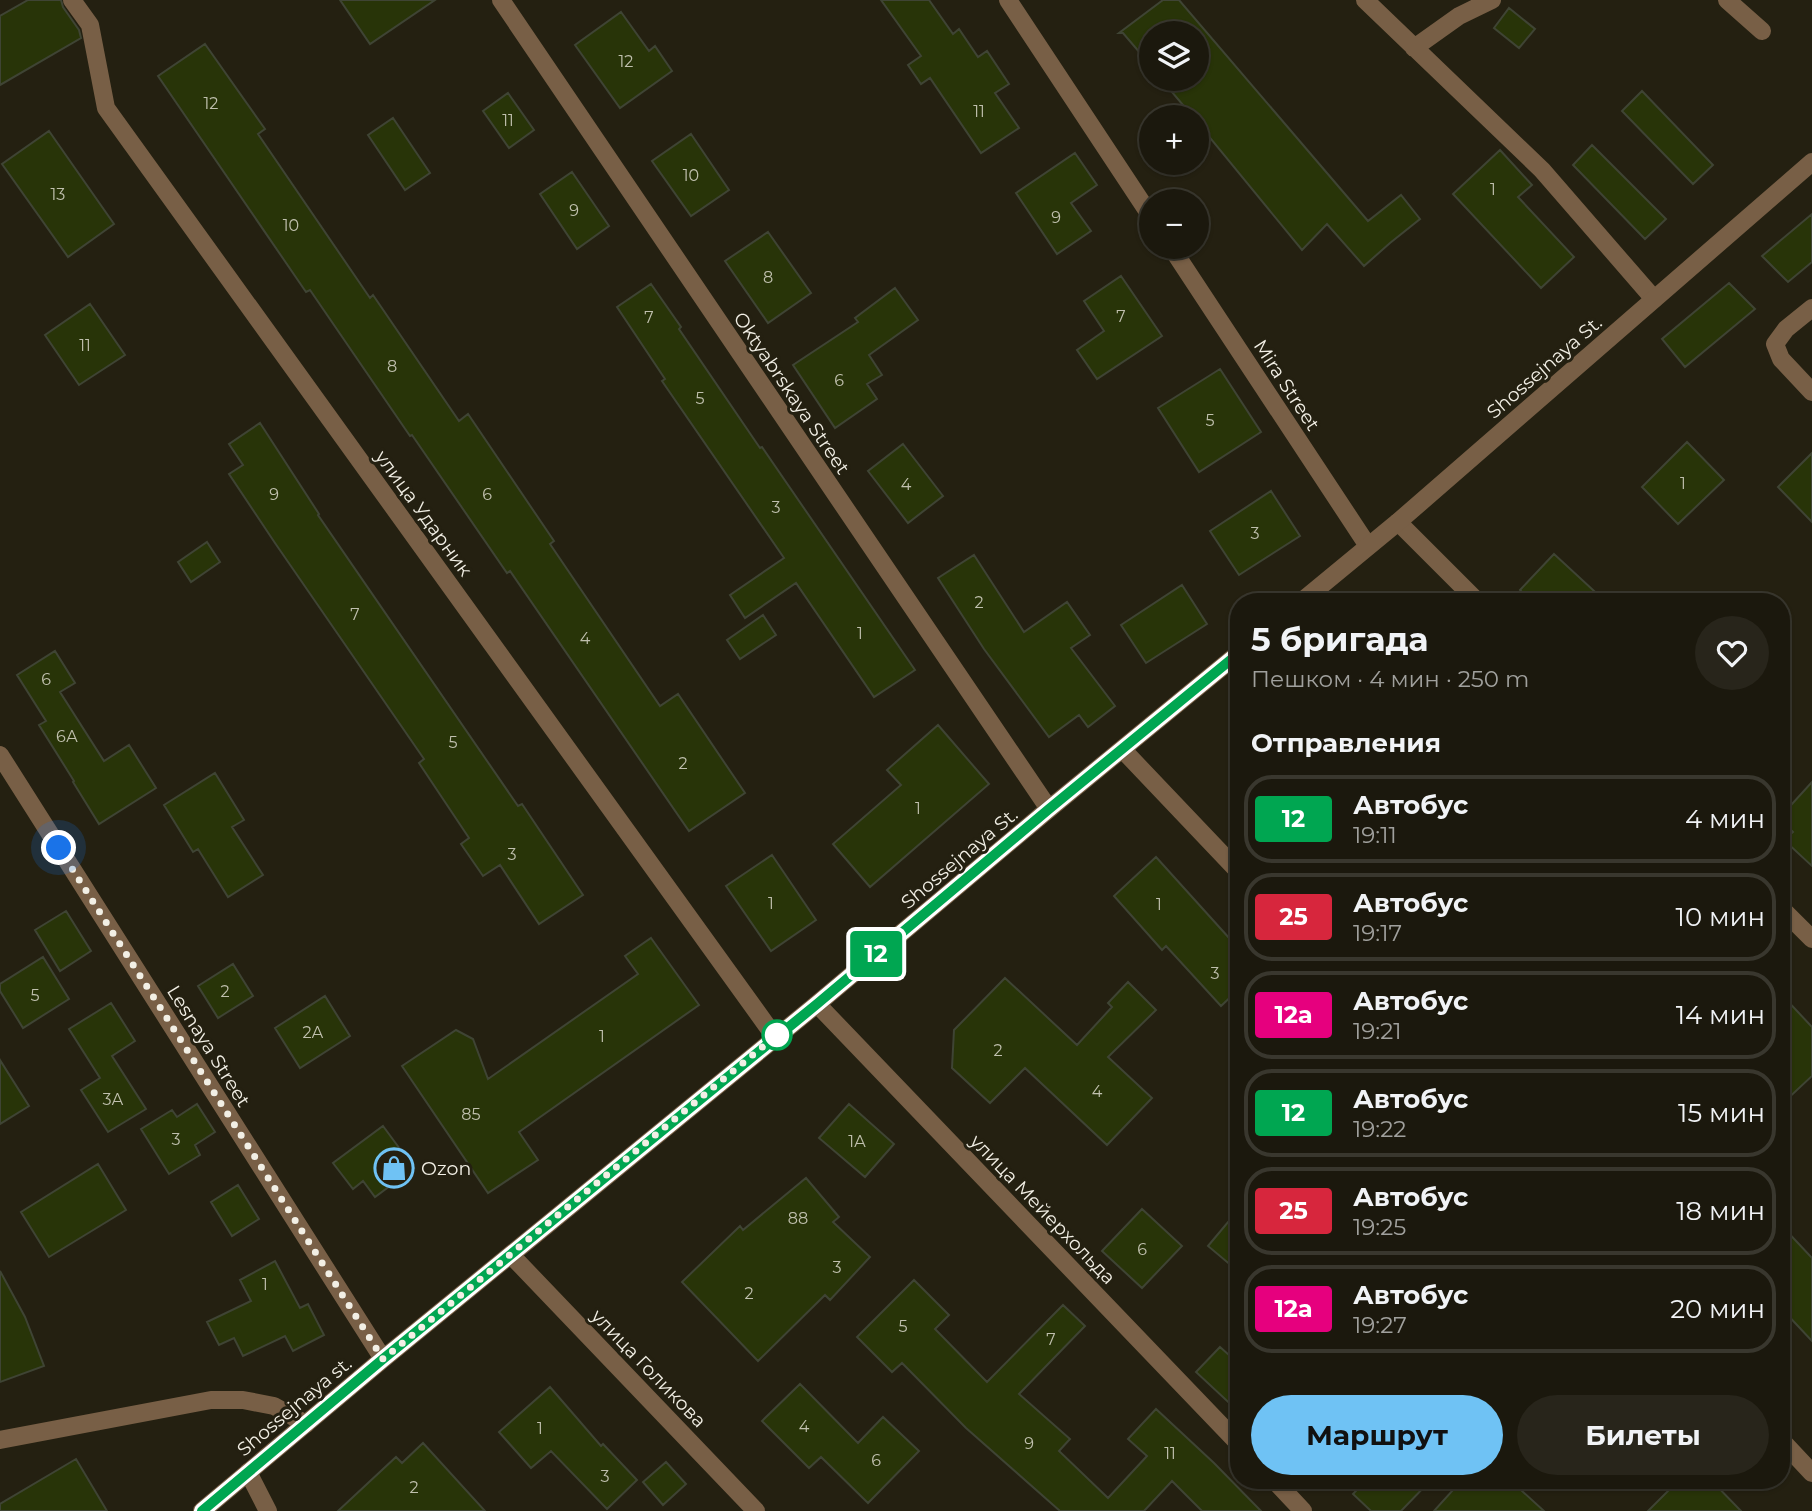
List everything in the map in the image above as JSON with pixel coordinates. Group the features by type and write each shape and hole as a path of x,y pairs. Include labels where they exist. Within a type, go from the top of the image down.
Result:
{"street":[{"name":"улица Ударник","path":"72,0 90,25 106,108 775,1037"},
{"name":"Oktyabrskaya Street","path":"501,0 1049,809"},
{"path":"1008,0 1139,198"},
{"path":"1365,0 1542,170 1654,299"},
{"path":"1414,48 1460,16 1492,0"},
{"path":"1727,0 1762,31"},
{"name":"Shossejnaya St.","path":"1312,593 1398,522 1812,162"},
{"name":"Mira Street","path":"1179,259 1368,546"},
{"path":"1812,308 1786,329 1775,344 1781,359 1812,392"},
{"path":"1398,522 1469,593"},
{"name":"Shossejnaya St.","path":"511,1255 1230,660"},
{"path":"1122,750 1230,863"},
{"name":"Lesnaya Street","path":"0,755 383,1359"},
{"path":"1790,917 1812,939"},
{"name":"улица Мейерхольда","path":"817,1004 1230,1435"},
{"name":"Shossejnaya st.","path":"202,1511 511,1255"},
{"name":"улица Голикова","path":"511,1255 756,1511"},
{"path":"0,1440 211,1400 243,1399 274,1406 306,1424"},
{"path":"1790,1450 1812,1474"},
{"path":"248,1472 268,1511"},
{"path":"1282,1489 1303,1511"}],"building":[{"path":"28,0 61,0 81,38 0,85 0,16"},
{"path":"340,0 435,0 370,44"},
{"path":"881,0 929,0 953,34 959,29 978,57 987,51 1009,84 995,93 1019,128 981,153 930,78 921,84 908,65 921,56"},
{"path":"1163,0 1179,0 1197,21 1139,21 1139,52 1123,33 1119,33"},
{"path":"1509,8 1535,29 1519,48 1494,28"},
{"path":"621,12 649,51 655,46 672,71 620,108 575,45"},
{"path":"1209,35 1368,221 1401,195 1420,219 1364,266 1327,224 1302,250 1209,137 1209,105 1183,105 1171,91 1209,91"},
{"path":"205,44 265,129 258,134 370,298 373,295 459,421 468,414 554,541 550,544 660,706 678,694 745,793 689,831 510,571 507,573 310,290 306,292 158,76"},
{"path":"1642,91 1713,165 1693,184 1622,111"},
{"path":"508,93 534,130 509,148 483,111"},
{"path":"393,118 430,173 405,190 368,135"},
{"path":"49,131 114,224 68,257 2,164"},
{"path":"691,134 729,190 691,216 652,161"},
{"path":"1592,145 1666,219 1645,239 1573,165"},
{"path":"1500,150 1532,185 1518,197 1574,257 1541,288 1453,194"},
{"path":"1075,153 1097,185 1071,203 1091,231 1057,254 1016,193"},
{"path":"572,172 609,226 577,249 540,194"},
{"path":"1812,214 1812,262 1788,282 1762,256"},
{"path":"768,232 811,293 768,323 725,261"},
{"path":"1121,276 1162,336 1097,379 1077,350 1104,331 1084,301"},
{"path":"1729,283 1755,309 1685,367 1662,339"},
{"path":"651,284 760,448 762,447 915,670 874,697 796,583 745,618 730,595 784,558 662,381 665,379 617,307"},
{"path":"895,288 918,320 869,355 882,375 867,384 877,399 835,428 793,365 858,322 855,318"},
{"path":"90,304 125,355 79,385 45,335"},
{"path":"1220,369 1261,432 1199,472 1158,408"},
{"path":"260,423 318,515 518,806 522,804 583,895 539,924 500,865 483,876 461,844 469,838 419,763 424,759 229,474 243,465 229,444"},
{"path":"1687,442 1724,480 1678,524 1642,487"},
{"path":"903,444 943,496 908,523 868,471"},
{"path":"1812,453 1812,522 1778,487"},
{"path":"1271,491 1300,536 1239,575 1210,531"},
{"path":"207,542 220,562 191,582 178,562"},
{"path":"1554,554 1596,593 1523,593 1520,590"},
{"path":"974,555 1024,632 1067,602 1090,635 1071,648 1115,706 1088,727 1079,715 1049,737 984,649 938,578"},
{"path":"1182,585 1207,624 1146,663 1121,625"},
{"path":"763,615 776,635 740,659 727,640"},
{"path":"55,651 75,683 60,692 104,761 129,745 156,788 99,824 39,725 46,721 17,675"},
{"path":"938,725 989,784 870,887 833,844 901,785 887,770"},
{"path":"215,773 244,820 232,827 263,875 228,897 198,849 193,852 164,805"},
{"path":"1812,782 1812,866 1790,846 1790,835 1793,832 1790,829 1790,806"},
{"path":"772,855 816,920 771,951 726,886"},
{"path":"1156,857 1230,939 1230,998 1221,1006 1166,946 1162,950 1114,896"},
{"path":"66,911 91,951 60,971 35,930"},
{"path":"651,938 699,1005 519,1132 538,1160 488,1193 402,1066 456,1030 473,1039 488,1079 638,974 625,956"},
{"path":"43,957 69,999 23,1028 0,991 0,984"},
{"path":"233,964 253,996 218,1018 198,986"},
{"path":"1005,978 1077,1045 1112,1007 1108,1003 1128,982 1156,1010 1108,1057 1152,1098 1107,1145 1025,1068 990,1103 952,1068 954,1030"},
{"path":"325,996 350,1036 300,1068 275,1028"},
{"path":"111,1003 135,1041 112,1056 146,1109 108,1132 81,1090 100,1078 69,1029"},
{"path":"1790,1004 1812,1027 1812,1076 1790,1097"},
{"path":"0,1060 29,1106 0,1124"},
{"path":"197,1104 215,1132 195,1145 200,1155 169,1174 141,1129 172,1110 177,1117"},
{"path":"849,1104 894,1144 865,1177 819,1138"},
{"path":"383,1126 414,1168 375,1197 363,1181 353,1189 333,1163"},
{"path":"98,1164 126,1210 49,1257 21,1212"},
{"path":"806,1178 839,1217 833,1222 870,1257 830,1300 825,1295 758,1361 682,1282 740,1226 743,1230"},
{"path":"238,1185 259,1219 232,1236 211,1202"},
{"path":"1142,1209 1182,1246 1142,1288 1102,1251"},
{"path":"1230,1220 1230,1264 1208,1246"},
{"path":"1790,1235 1812,1258 1812,1341 1790,1318"},
{"path":"275,1261 300,1308 308,1304 324,1335 293,1351 285,1336 243,1356 234,1338 219,1345 207,1322 251,1301 240,1280"},
{"path":"0,1271 25,1317 44,1366 0,1382"},
{"path":"914,1280 949,1315 935,1329 987,1382 1063,1305 1085,1326 1019,1394 1070,1439 1059,1451 1108,1498 1147,1456 1128,1439 1156,1409 1230,1479 1230,1489 1239,1489 1261,1511 1202,1511 1172,1481 1144,1511 1060,1511 966,1428 902,1363 892,1372 857,1337"},
{"path":"1220,1347 1230,1356 1230,1404 1196,1372"},
{"path":"800,1384 858,1443 883,1417 919,1451 868,1503 821,1457 809,1468 762,1421"},
{"path":"550,1387 601,1446 603,1444 637,1480 607,1509 551,1451 531,1468 499,1432"},
{"path":"423,1443 485,1511 338,1511 396,1457 402,1463"},
{"path":"76,1459 107,1511 0,1511 0,1504"},
{"path":"666,1462 686,1484 663,1505 643,1482"},
{"path":"1358,1489 1422,1489 1401,1511 1371,1511 1353,1494"},
{"path":"1454,1489 1520,1489 1544,1511 1434,1511"},
{"path":"1670,1489 1720,1489 1741,1511 1648,1511"}],"bus line":[{"name":"12","path":"202,1511 1230,660"}],"place":[{"name":"Ozon","path":"394,1168"}],"route":[{"path":"59,848 383,1359 777,1035"}]}
